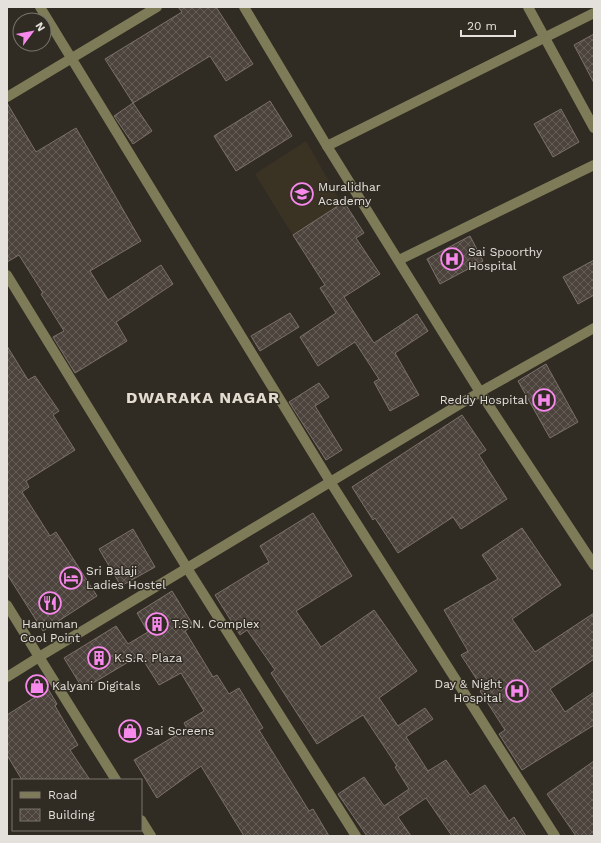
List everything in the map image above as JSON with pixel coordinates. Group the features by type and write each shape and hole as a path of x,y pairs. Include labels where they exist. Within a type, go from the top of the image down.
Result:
{"street":[{"path":"40,7 331,483 555,836"},
{"path":"7,97 157,7"},
{"path":"244,7 327,146 480,392 594,565"},
{"path":"528,7 594,128"},
{"path":"327,146 594,13"},
{"path":"399,260 594,165"},
{"path":"7,276 187,568 356,836"},
{"path":"7,677 480,392 594,328"},
{"path":"7,605 115,779"},
{"path":"142,822 151,836"}],"shaded area":[{"name":"Muralidhar Academy","path":"306,141 347,213 297,242 255,174"}],"building":[{"path":"178,7 216,7 253,64 226,81 210,56 133,103 105,59 182,12"},
{"path":"594,34 594,83 574,45"},
{"path":"270,101 292,136 236,171 214,136"},
{"path":"7,103 36,152 76,128 141,241 90,271 108,300 161,265 173,284 116,322 127,341 75,373 53,337 64,331 41,294 43,293 19,255 7,262"},
{"path":"133,103 152,131 133,144 114,116"},
{"path":"561,109 579,142 553,157 534,124"},
{"path":"344,202 364,233 356,238 380,274 344,297 374,343 417,314 428,331 395,353 419,395 390,411 374,382 379,379 355,342 318,366 300,337 336,313 320,288 325,285 293,235"},
{"path":"470,236 483,261 440,284 427,259"},
{"path":"594,260 594,295 578,304 563,277"},
{"path":"290,313 299,327 260,351 251,336"},
{"path":"7,346 28,380 35,376 59,411 53,415 75,450 26,481 29,487 22,492 50,536 56,532 97,596 43,631 7,574"},
{"path":"546,364 578,422 550,438 518,381"},
{"path":"319,383 329,397 315,406 342,450 326,460 289,402"},
{"path":"462,415 486,450 479,455 507,499 461,529 453,517 398,553 375,518 373,520 352,487"},
{"path":"313,513 352,576 296,611 321,647 374,610 417,671 379,698 398,726 425,708 433,719 406,737 428,771 446,760 470,795 485,785 509,821 514,817 526,836 452,836 426,798 398,817 411,836 367,836 338,794 364,777 384,806 409,789 395,767 397,766 363,715 317,744 271,673 275,670 247,630 240,635 215,595 269,562 260,546"},
{"path":"522,528 561,585 512,619 535,652 594,613 594,659 550,689 565,712 594,692 594,725 522,770 499,734 505,730 480,691 483,689 461,655 468,651 444,610 498,579 482,555"},
{"path":"133,529 155,567 121,586 99,549"},
{"path":"172,591 193,625 185,631 213,677 217,675 229,694 239,688 263,728 259,730 309,811 313,809 329,836 244,836 201,766 157,798 134,760 187,729 184,723 204,711 181,673 159,685 140,655 83,689 64,658 116,626 128,644 148,632 137,613"},
{"path":"48,689 57,704 55,706 78,745 70,750 89,779 21,779 7,755 7,715"},
{"path":"594,761 594,836 576,836 547,794"}],"place":[{"name":"Muralidhar Academy","path":"302,194"},
{"name":"Sai Spoorthy Hospital","path":"452,259"},
{"name":"Reddy Hospital","path":"544,400"},
{"name":"Sri Balaji Ladies Hostel","path":"71,578"},
{"name":"Hanuman Cool Point","path":"50,603"},
{"name":"T.S.N. Complex","path":"157,624"},
{"name":"K.S.R. Plaza","path":"99,658"},
{"name":"Kalyani Digitals","path":"37,686"},
{"name":"Day & Night Hospital","path":"517,691"},
{"name":"Sai Screens","path":"130,731"}],"district":[{"name":"DWARAKA NAGAR","path":"203,397"}]}
